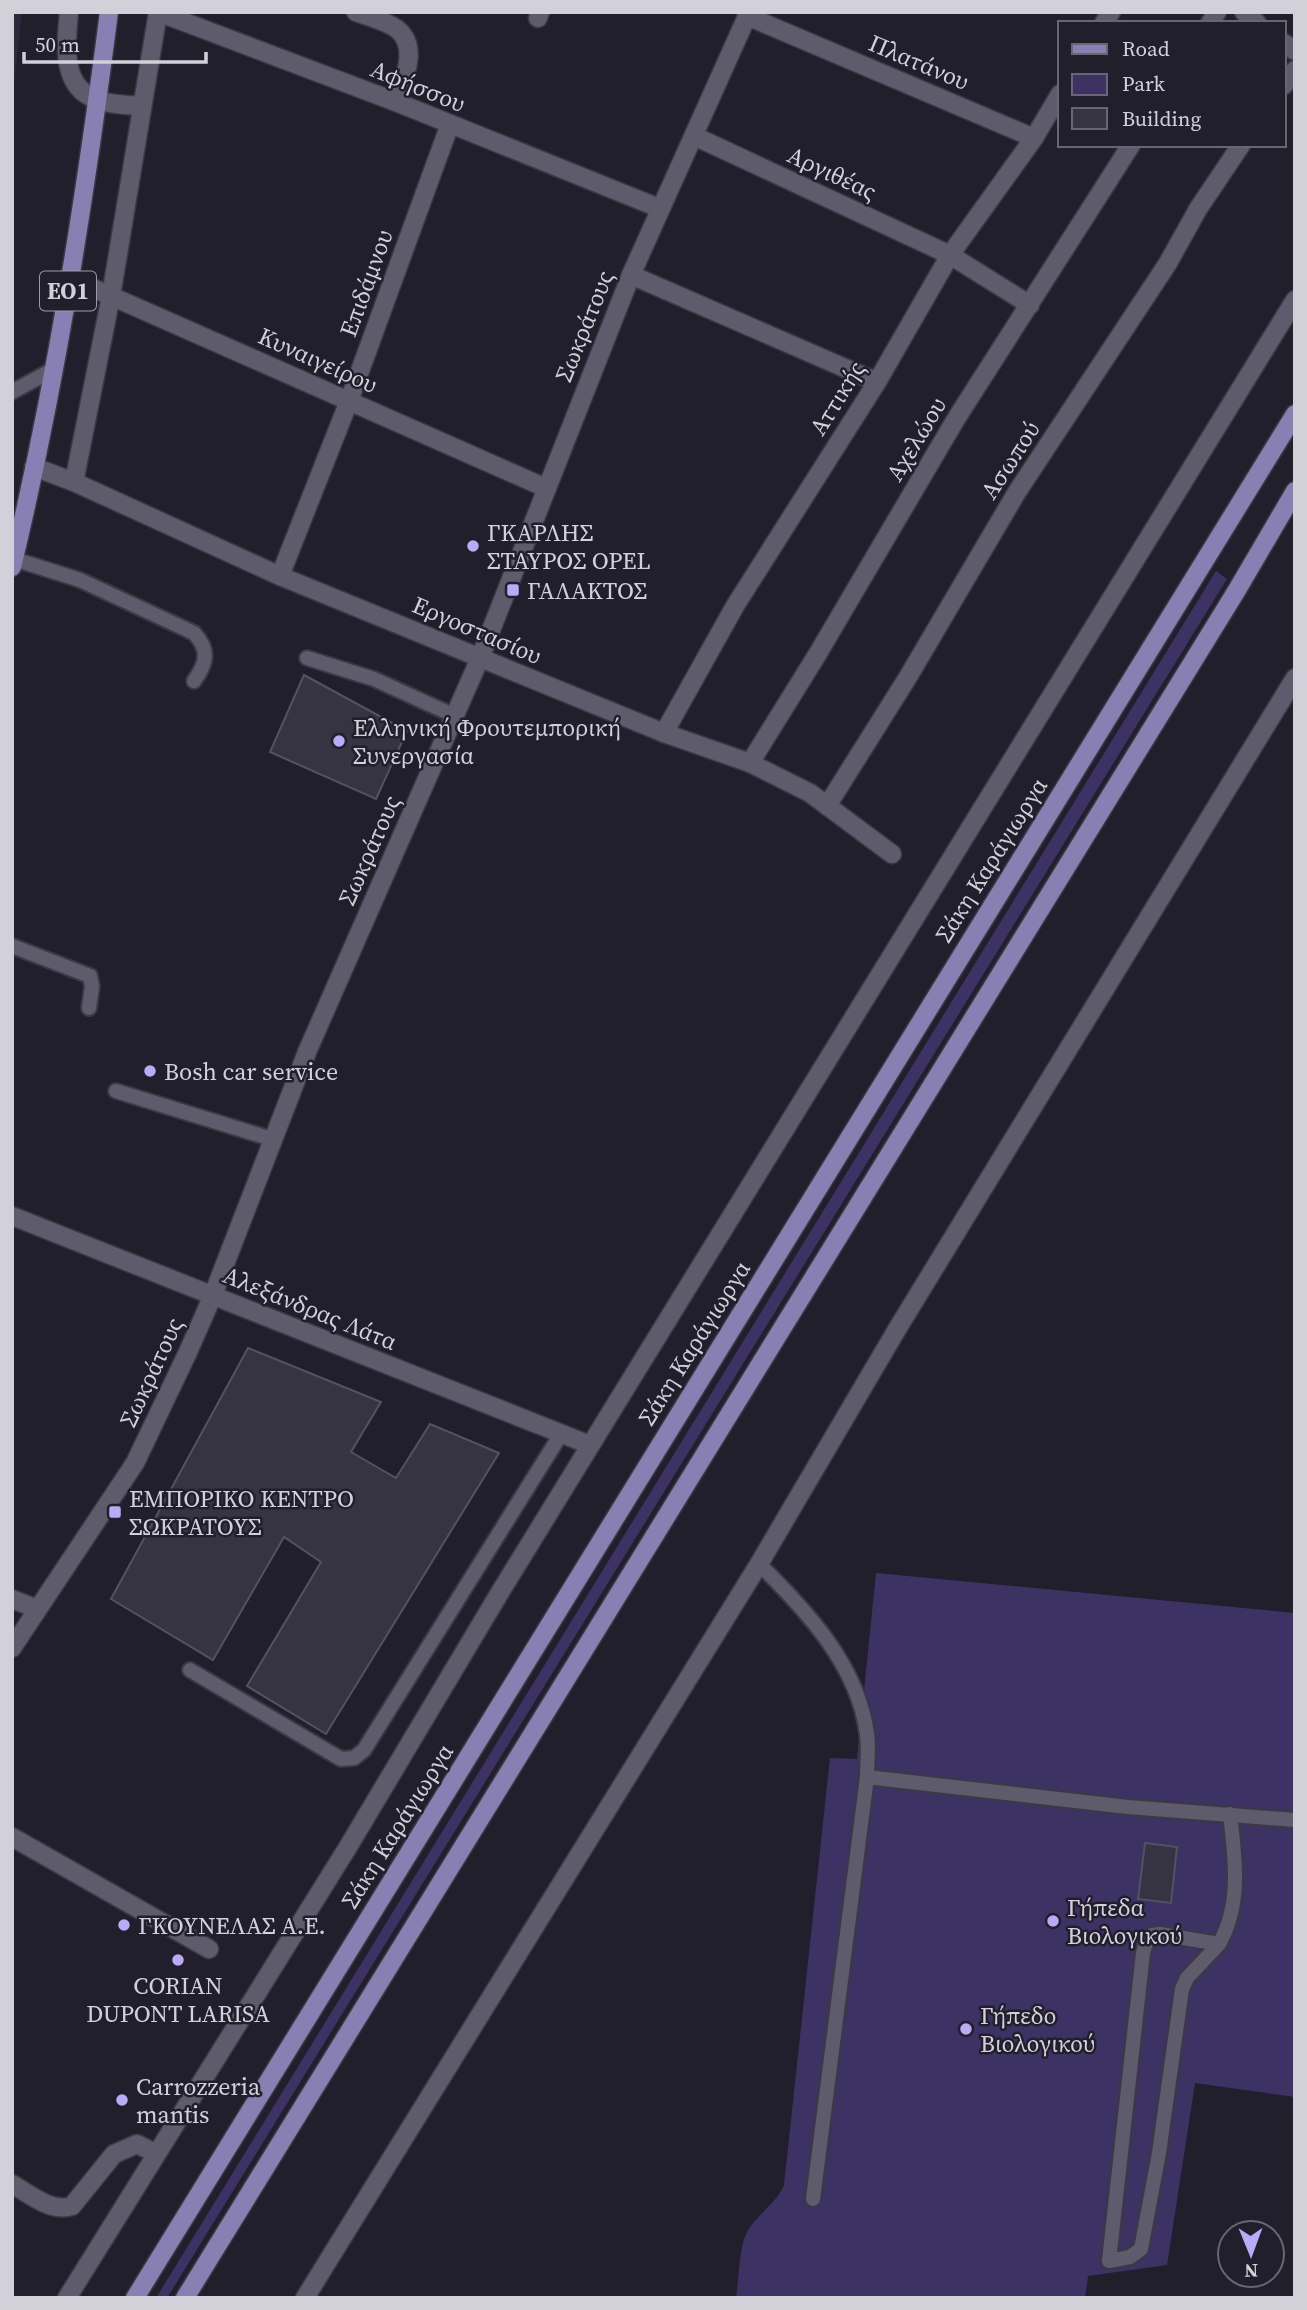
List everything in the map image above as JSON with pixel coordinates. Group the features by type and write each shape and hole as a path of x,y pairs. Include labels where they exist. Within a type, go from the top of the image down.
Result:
{"main road":[{"name":"ΕΟ1","path":"13,563 71,278 109,12"},
{"name":"Σάκη Καράγιωργα","path":"135,2298 1295,414"},
{"path":"185,2298 1237,590 1295,491"}],"street":[{"path":"69,12 66,54 69,70 83,92 97,100 142,106"},
{"path":"74,482 111,296 158,12"},
{"name":"Αφήσσου","path":"158,12 396,102 659,208"},
{"path":"356,12 397,29 409,48 409,61 396,102"},
{"name":"Σωκράτους","path":"12,1648 135,1462 213,1296 307,1052 480,658 631,275 746,13"},
{"name":"Πλατάνου","path":"746,13 1034,138"},
{"name":"Αττικής","path":"664,733 735,606 877,382 950,255 1034,138 1058,97"},
{"name":"Επιδάμνου","path":"280,576 349,401 450,124"},
{"name":"Αργιθέας","path":"694,136 950,255 1030,305"},
{"name":"Αχελώου","path":"750,763 956,419 1130,147"},
{"name":"Ασωπού","path":"827,806 908,677 1017,492 1168,263 1198,209 1240,147"},
{"path":"631,275 877,382"},
{"name":"Κυναιγείρου","path":"71,278 546,488"},
{"path":"67,2298 348,1847 590,1445 1295,300"},
{"name":"Εργοστασίου","path":"34,467 74,482 280,576 664,733 750,763 810,793 892,854"},
{"path":"305,2298 759,1564 896,1331 1295,678"},
{"name":"Αλεξάνδρας Λάτα","path":"12,1216 590,1445"},
{"path":"12,1599 37,1609"},
{"path":"12,1837 209,1949"},
{"path":"12,2184 55,2208 63,2209 72,2206 114,2154 125,2147 137,2144 155,2153"}],"lane":[{"path":"12,392 54,369"},
{"path":"13,563 80,580 194,633 202,642 205,656 204,667 194,681"},
{"path":"307,658 374,679 455,716"},
{"path":"12,946 90,976 92,986 89,1008"},
{"path":"116,1091 272,1139"},
{"path":"190,1670 341,1759 354,1758 364,1750 561,1434"},
{"path":"759,1564 818,1626 856,1692 867,1733 867,1777 813,2199"},
{"path":"867,1777 1128,1807 1295,1820"},
{"path":"1219,1944 1160,1934 1152,1935 1146,1943 1140,1966 1110,2260 1130,2257 1141,2249 1159,2153 1182,1989 1194,1969 1219,1944 1230,1922 1236,1866 1230,1814"}],"shaded area":[{"path":"12,12 22,12 12,101"}],"green space":[{"path":"1216,571 1227,579 167,2298 156,2298"},
{"name":"Γήπεδα Βιολογικού","path":"876,1573 1295,1613 1295,2097 1195,2083 1167,2265 1088,2276 1085,2298 736,2298 744,2238 784,2185 830,1758 857,1759"}],"building":[{"name":"Ελληνική Φρουτεμπορική Συνεργασία","path":"304,675 407,731 376,799 270,752"},
{"path":"248,1348 381,1402 351,1452 396,1478 430,1424 499,1453 326,1734 247,1686 321,1562 284,1537 213,1660 111,1599"},
{"path":"1145,1843 1177,1847 1171,1903 1138,1899"}],"place":[{"name":"ΓΚΑΡΛΗΣ ΣΤΑΥΡΟΣ OPEL","path":"473,546"},
{"name":"ΓΑΛΑΚΤΟΣ","path":"513,590"},
{"name":"Ελληνική Φρουτεμπορική Συνεργασία","path":"339,741"},
{"name":"Bosh car service","path":"150,1071"},
{"name":"ΕΜΠΟΡΙΚΟ ΚΕΝΤΡΟ ΣΩΚΡΑΤΟΥΣ","path":"115,1512"},
{"name":"Γήπεδα Βιολογικού","path":"1053,1921"},
{"name":"ΓΚΟΥΝΕΛΑΣ Α.Ε.","path":"124,1925"},
{"name":"CORIAN DUPONT LARISA","path":"178,1960"},
{"name":"Γήπεδο Βιολογικού","path":"966,2029"},
{"name":"Carrozzeria mantis","path":"122,2100"}]}
